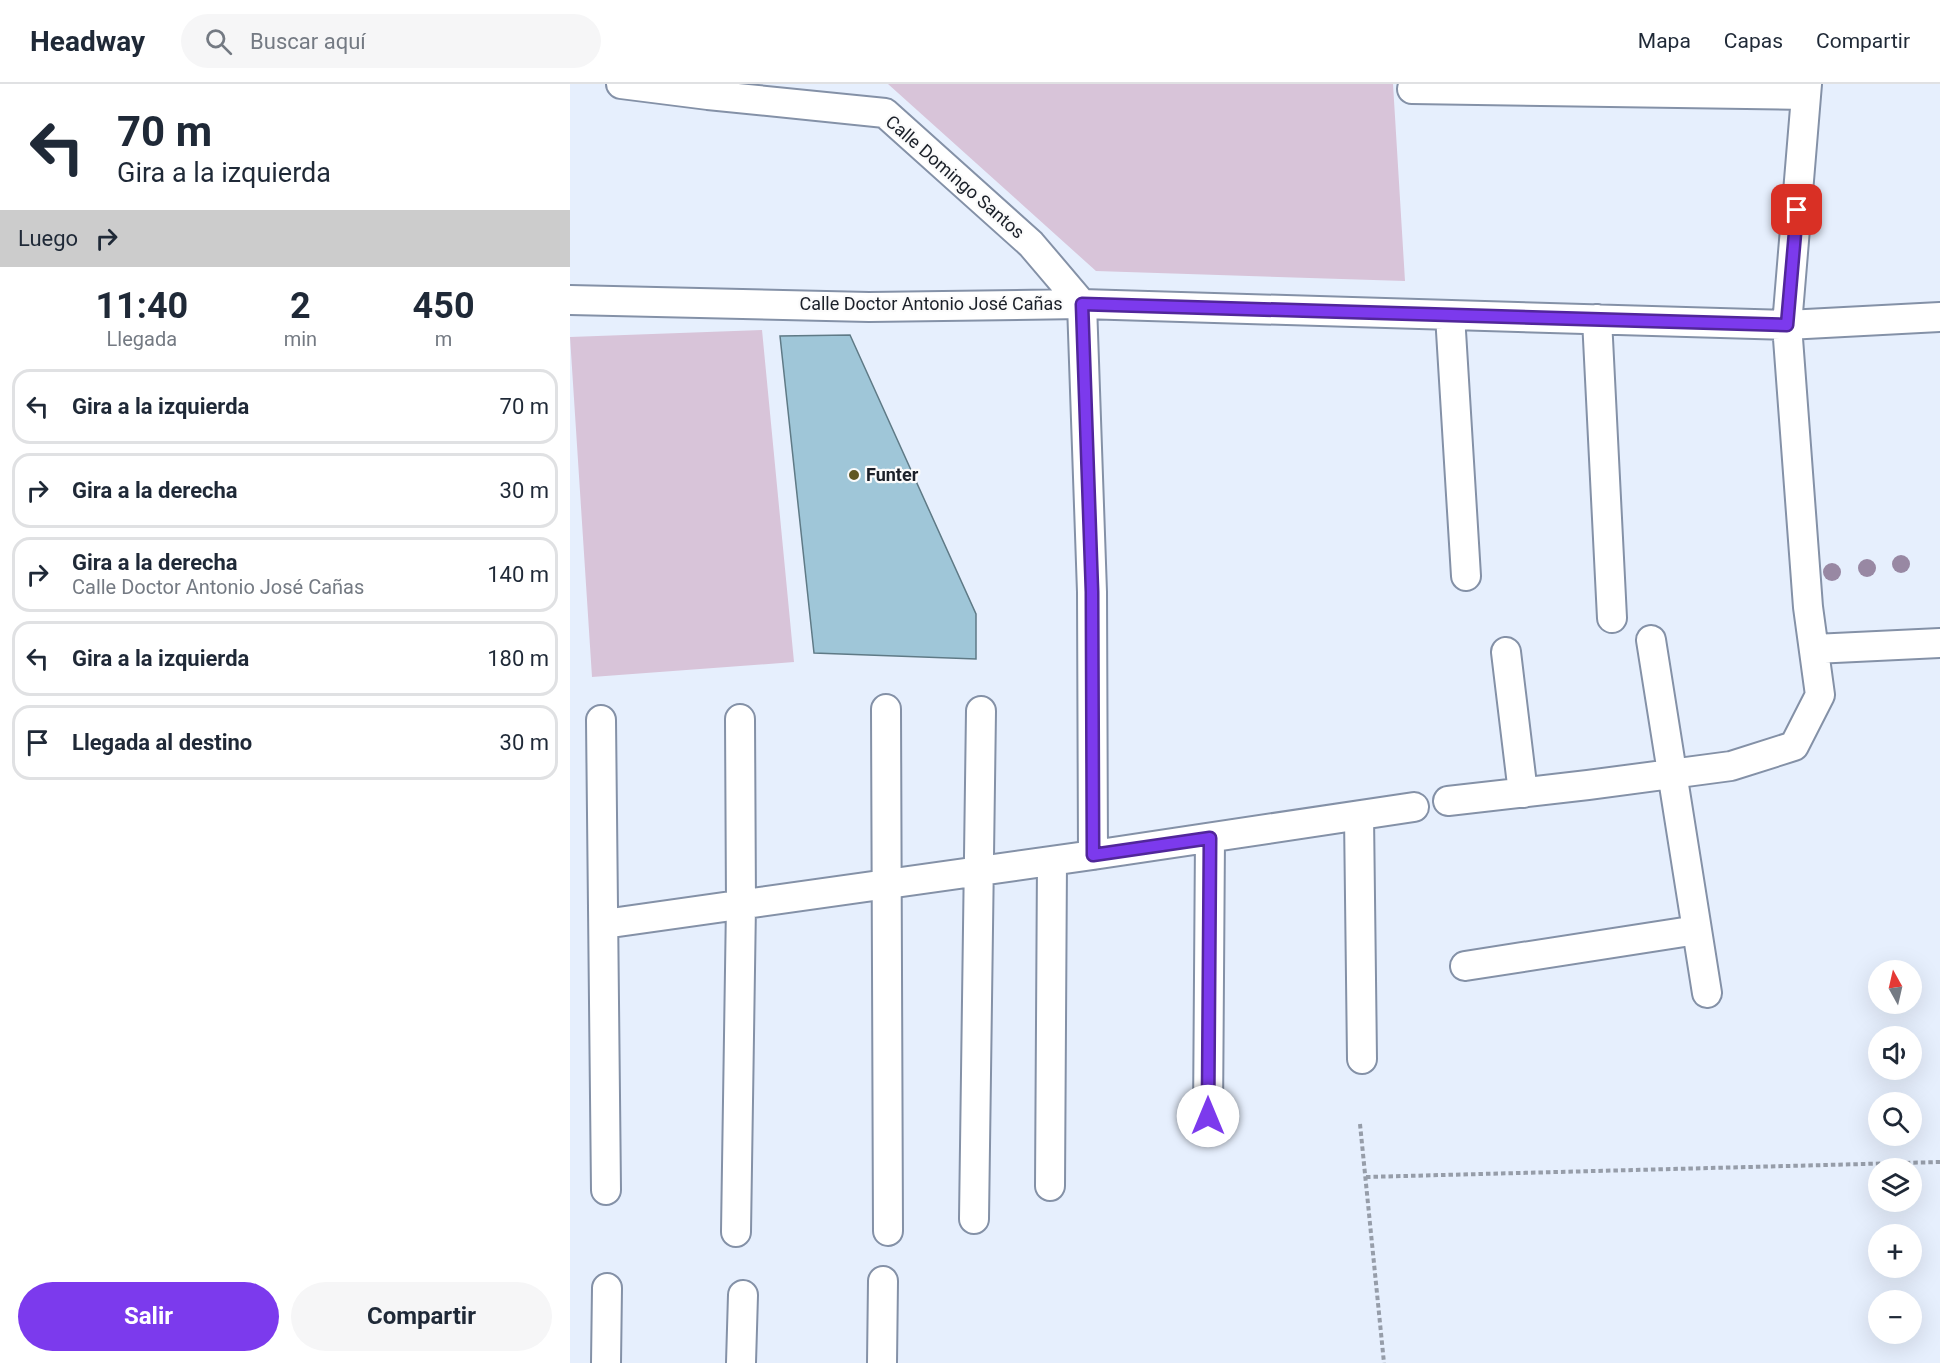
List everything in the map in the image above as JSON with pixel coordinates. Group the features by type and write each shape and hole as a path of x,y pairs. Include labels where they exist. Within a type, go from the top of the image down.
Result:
{"street":[{"name":"Calle Domingo Santos","path":"621,84 707,90 885,113 1031,244 1082,304"},
{"path":"1412,89 1807,89 1787,325 1808,608 1820,695 1794,746 1731,766 1448,801"},
{"name":"Calle Doctor Antonio José Cañas","path":"570,300 869,307 1082,304 1787,325 1940,316"},
{"path":"1082,304 1092,592 1093,855"},
{"path":"1450,315 1466,576"},
{"path":"1597,319 1612,618"},
{"path":"1651,640 1707,993"},
{"path":"1814,649 1940,643"},
{"path":"1506,652 1523,793"},
{"path":"886,709 888,1231"},
{"path":"974,1219 981,711"},
{"path":"736,1232 741,904 740,719"},
{"path":"601,720 606,1190"},
{"path":"604,924 1414,807"},
{"path":"1359,816 1362,1059"},
{"path":"1208,1116 1210,838"},
{"path":"1050,1186 1052,861"},
{"path":"1465,966 1697,930"},
{"path":"882,1363 883,1281"},
{"path":"606,1363 607,1288"},
{"path":"741,1363 743,1295"}],"path":[{"path":"1360,1124 1384,1363"},
{"path":"1366,1177 1940,1162"}],"shaded area":[{"path":"888,84 1393,84 1405,281 1096,271"},
{"path":"762,330 794,662 592,677 570,337"}],"building":[{"name":"Funter","path":"850,335 976,614 976,659 814,653 780,336"}],"place":[{"name":"Funter","path":"854,475"}],"route":[{"path":"1208,1116 1210,838 1093,855 1092,592 1082,304 1787,325 1797,210"}]}
